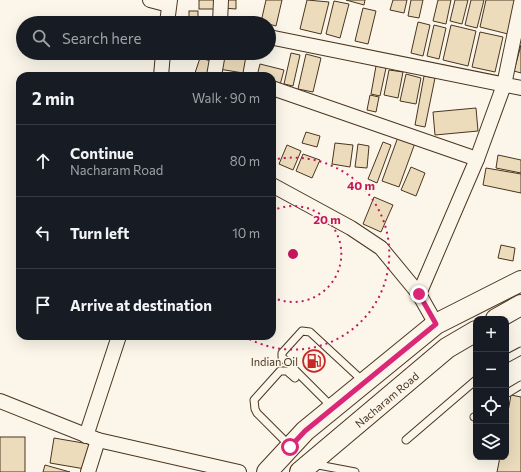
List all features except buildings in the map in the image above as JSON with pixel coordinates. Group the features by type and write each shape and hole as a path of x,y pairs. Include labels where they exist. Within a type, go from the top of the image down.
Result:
{"main road":[{"path":"267,472 305,431 436,324 521,281"},
{"path":"501,316 521,305"},
{"name":"Nacharam Road","path":"305,468 447,348 473,333"}],"street":[{"path":"150,0 169,3 167,16"},
{"path":"220,16 221,0"},
{"path":"419,294 477,159 504,85 521,3"},
{"path":"276,38 521,88"},
{"path":"161,72 162,60"},
{"path":"215,72 217,60"},
{"path":"276,89 477,159"},
{"path":"276,187 351,228 381,248 419,294 436,324"},
{"path":"88,472 92,438 117,340"},
{"path":"0,401 92,438 239,472"}],"lane":[{"path":"332,410 282,357 282,353 302,331 310,332 365,383"},
{"path":"509,357 521,351"},
{"path":"290,447 258,413 254,405 254,400 280,371 283,370 292,375 332,410"},
{"path":"406,440 473,383"},
{"path":"509,392 521,385"},
{"path":"305,468 355,472"}],"place":[{"name":"Indian Oil","path":"314,361"}],"route":[{"path":"290,447 305,431 436,324 419,294"}]}
